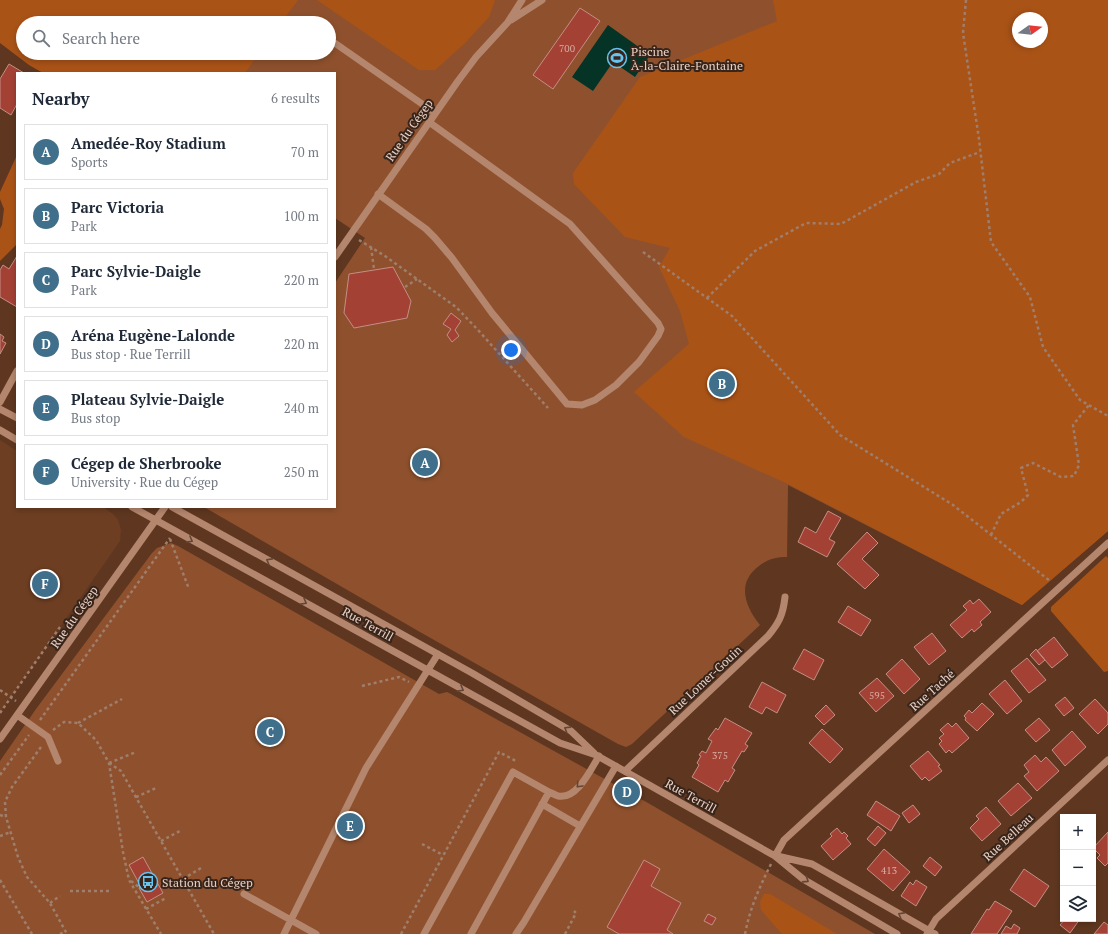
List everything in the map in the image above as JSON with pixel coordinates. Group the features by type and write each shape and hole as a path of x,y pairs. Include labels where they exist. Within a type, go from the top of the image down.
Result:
{"street":[{"name":"Rue du Cégep","path":"336,255 435,113 476,57 508,22 522,0"},
{"name":"Rue du Cégep","path":"508,22 542,0"},
{"path":"336,44 435,113"},
{"path":"378,194 426,229 435,238 456,263 492,313 567,404 582,405 594,400 616,385 639,362 658,336 661,329 658,323 574,228 429,122"},
{"path":"0,402 16,373"},
{"path":"0,409 16,417"},
{"path":"0,430 16,439"},
{"name":"Rue Terrill","path":"134,508 560,743 597,755 775,856 803,879 897,934"},
{"name":"Rue du Cégep","path":"0,739 164,508"},
{"name":"Rue Terrill","path":"174,508 438,654 571,731 597,755"},
{"name":"Rue Taché","path":"775,856 784,840 1108,543"},
{"name":"Rue Lomer-Gouin","path":"625,771 768,636 780,619 784,610 785,597"},
{"path":"284,934 366,768 438,654"},
{"path":"17,715 48,737 58,761"},
{"path":"424,934 512,772 549,792 558,796 563,796 572,793 578,788 597,755"},
{"name":"Rue Belleau","path":"931,933 936,919 1108,760"},
{"path":"516,934 616,766"},
{"path":"471,934 549,792"},
{"path":"542,804 580,826"},
{"name":"Rue Terrill","path":"775,856 812,864 931,933"},
{"path":"244,894 316,934"}],"path":[{"path":"966,0 963,33 991,242 1030,297 1043,347 1080,400 1108,416"},
{"path":"707,298 755,251 806,223 841,224 916,182 939,174 950,163 980,152"},
{"path":"350,234 371,247 456,307 548,408"},
{"path":"371,247 374,269"},
{"path":"643,252 732,316 840,435 953,505 1050,581"},
{"path":"405,287 417,279"},
{"path":"991,535 1001,514 1021,502 1028,495 1021,468 1033,463 1061,477 1074,476 1079,465 1073,425 1089,405"},
{"path":"69,681 170,538 189,589"},
{"path":"0,713 60,627"},
{"path":"362,686 399,677 416,687"},
{"path":"0,690 24,706"},
{"path":"60,934 66,932 50,902 27,877 18,857 6,818 5,802 12,787 54,730 64,722 78,723 122,699"},
{"path":"78,723 96,740 108,763 129,880 161,934"},
{"path":"108,763 136,752"},
{"path":"108,763 121,771 214,934"},
{"path":"136,798 156,788"},
{"path":"0,816 6,818"},
{"path":"160,841 180,831"},
{"path":"0,836 11,832"},
{"path":"422,844 444,855"},
{"path":"744,934 754,898 775,856"},
{"path":"183,879 201,868"},
{"path":"0,880 32,934"},
{"path":"129,880 140,888"},
{"path":"70,891 111,891"},
{"path":"50,902 60,896"},
{"path":"146,909 166,898"},
{"path":"564,934 576,913 574,911"}],"shaded area":[{"path":"0,0 298,0 286,16 16,16 16,55 0,43"},
{"path":"23,0 1108,0 1108,531 1022,605 788,485 787,557 772,559 759,566 747,580 745,587 745,595 750,610 760,625 632,744 626,747 618,744 420,632 206,508 336,508 336,282 365,238 336,219 336,72 127,72 109,60 336,60 336,16 46,16"},
{"path":"317,0 495,0 489,17 464,44 435,70 419,70"},
{"path":"773,0 1108,0 1108,531 1022,605 788,484 684,437 634,392 689,344 680,311 659,267 670,248 625,237 574,184 573,173 640,77 777,21"},
{"name":"Piscine À-la-Claire-Fontaine","path":"608,25 650,55 635,77 613,62 593,91 572,77"},
{"path":"22,60 254,60 246,72 41,72"},
{"path":"16,157 16,245 0,261 0,229 4,209 0,199 0,192"},
{"path":"0,440 16,450 16,508 104,508 118,520 121,530 120,541 0,713"},
{"path":"171,543 439,694 447,692 451,694 648,803 875,934 0,934 0,761 36,709 152,553 157,548"},
{"path":"1106,556 1108,558 1108,671 1104,672 1051,611 1051,607"},
{"path":"764,894 770,894 837,934 782,934 761,910 760,902"}],"building":[{"path":"580,8 600,21 553,89 533,75"},
{"path":"9,64 22,72 16,72 16,106 11,115 0,108 0,79"},
{"path":"16,258 16,306 0,297 0,270 3,265 9,269"},
{"path":"393,267 411,301 407,318 354,328 344,313 349,274"},
{"path":"451,313 461,321 455,330 459,336 452,342 447,335 451,329 443,324"},
{"path":"0,334 4,337 2,341 6,343 0,354"},
{"path":"828,511 841,518 829,539 835,542 827,557 798,542 805,527 816,533"},
{"path":"867,532 878,543 862,559 879,575 865,589 837,564"},
{"path":"979,599 991,612 980,622 982,625 974,632 972,629 962,638 950,625 967,610 963,606 970,600 973,604"},
{"path":"848,606 871,620 861,636 838,622"},
{"path":"932,633 946,651 929,665 914,647"},
{"path":"1054,637 1068,655 1052,668 1037,651"},
{"path":"804,649 824,660 814,680 793,669"},
{"path":"1036,649 1045,660 1039,665 1030,655"},
{"path":"1027,658 1046,680 1029,693 1011,671"},
{"path":"902,659 920,679 904,694 886,674"},
{"path":"877,678 894,696 876,712 859,693"},
{"path":"1005,680 1022,701 1007,714 989,694"},
{"path":"762,682 786,695 777,713 766,707 762,714 749,707"},
{"path":"1065,697 1074,708 1064,716 1055,705"},
{"path":"1095,699 1108,713 1108,724 1098,734 1079,714"},
{"path":"982,703 994,714 977,731 965,720 966,718 964,716 969,710 972,713"},
{"path":"826,705 835,715 824,725 815,716"},
{"path":"725,718 752,733 745,744 748,746 744,752 742,751 732,768 735,770 728,782 725,780 718,792 692,777 699,765 697,763 701,756 699,755 702,751 706,753 712,741 708,739 716,728 718,730"},
{"path":"1039,718 1050,730 1036,742 1025,730"},
{"path":"948,723 952,727 956,723 969,738 952,753 949,750 946,753 939,744 942,741 939,738 944,734 940,730"},
{"path":"822,729 843,749 830,763 809,743"},
{"path":"1072,731 1086,747 1065,766 1052,750"},
{"path":"928,751 940,765 938,766 942,771 929,781 925,777 922,780 910,766"},
{"path":"1035,755 1041,762 1046,757 1059,771 1037,791 1024,776 1029,772 1024,765"},
{"path":"1018,783 1032,798 1011,816 998,801"},
{"path":"876,801 900,816 891,831 867,815"},
{"path":"913,805 920,814 909,823 902,813"},
{"path":"986,807 1001,824 982,841 970,828 979,819 976,816"},
{"path":"878,826 886,833 875,846 867,839"},
{"path":"837,828 842,834 844,832 848,836 846,838 851,844 833,860 821,846 832,836 830,834"},
{"path":"1108,832 1108,863 1105,866 1097,858 1100,855 1096,851 1096,845"},
{"path":"884,849 910,872 893,891 867,869"},
{"name":"Station du Cégep","path":"143,857 163,893 147,902 129,865"},
{"path":"930,857 942,867 935,876 923,866"},
{"path":"644,860 660,869 651,886 681,903 667,930 673,934 619,934 607,927"},
{"path":"1024,869 1049,886 1035,907 1010,890"},
{"path":"916,880 927,887 916,906 901,896 910,882 913,885"},
{"path":"995,901 1012,911 997,934 971,934 987,909 989,910"},
{"path":"708,914 716,918 712,925 704,921"},
{"path":"1062,922 1078,922 1070,933 1060,925"},
{"path":"1104,922 1108,925 1108,934 1094,934"},
{"path":"1014,924 1020,928 1017,934 1001,934 1006,926 1011,929"}],"place":[{"name":"Piscine À-la-Claire-Fontaine","path":"617,58"},
{"name":"Parc Victoria","path":"722,384"},
{"name":"Amedée-Roy Stadium","path":"425,463"},
{"name":"Cégep de Sherbrooke","path":"45,584"},
{"name":"Parc Sylvie-Daigle","path":"270,732"},
{"name":"Aréna Eugène-Lalonde","path":"627,792"},
{"name":"Plateau Sylvie-Daigle","path":"350,826"},
{"name":"Station du Cégep","path":"148,882"}]}
